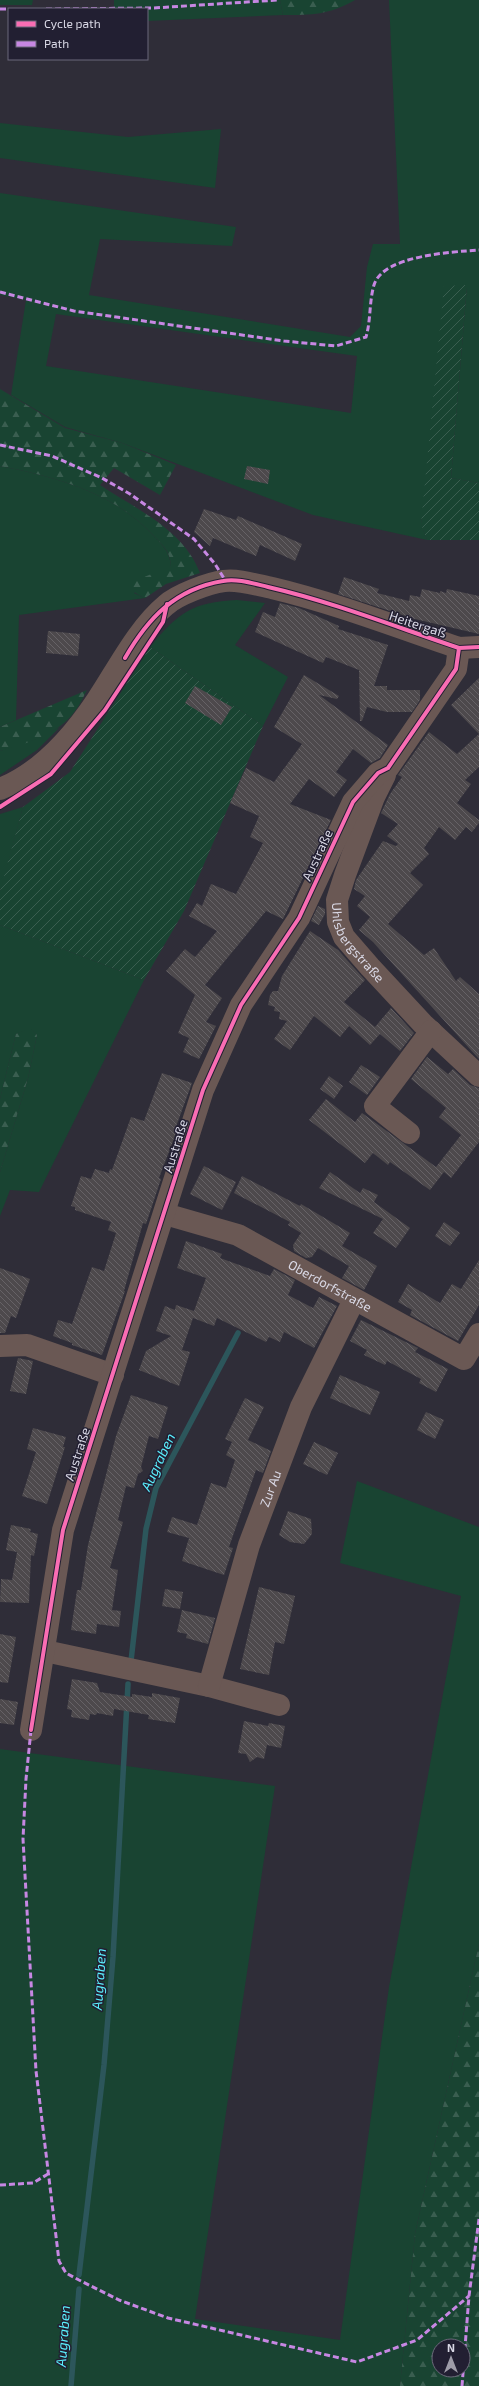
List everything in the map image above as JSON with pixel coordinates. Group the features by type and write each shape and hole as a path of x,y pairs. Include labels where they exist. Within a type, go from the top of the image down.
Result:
{"street":[{"name":"Heitergaß","path":"0,788 11,784 41,764 67,739 89,711 125,658 141,630 167,604 201,587 225,580 254,584 294,593 469,647"},
{"name":"Austraße","path":"32,1730 63,1530 165,1214 203,1090 241,1005 299,918 353,802 378,773 388,768 456,669 469,647"},
{"name":"Uhlsbergstraße","path":"388,768 374,796 345,875 337,900 338,922 344,937 431,1032 479,1076"},
{"path":"409,1133 375,1106 431,1032"},
{"name":"Oberdorfstraße","path":"165,1214 238,1235 464,1359 479,1334"},
{"name":"Zur Au","path":"209,1686 249,1545 301,1407 354,1300"},
{"path":"0,1346 27,1345 113,1374"},
{"path":"45,1651 209,1686 279,1705"}],"green space":[{"path":"0,0 33,0 32,5 0,5"},
{"path":"114,0 280,0 283,15 148,21 148,8 114,8"},
{"path":"280,0 355,0 337,9 320,13 283,15"},
{"path":"389,0 479,0 479,483 451,478 467,286 421,523 427,540 313,515 122,443 65,427 11,395 26,300 0,295 0,193 236,227 232,246 100,239 89,295 350,337 361,326 367,267 373,244 400,244","holes":["56,314 357,356 351,413 46,366"]},
{"path":"0,123 128,137 221,129 215,188 0,158"},
{"path":"467,285 451,478 479,483 479,540 427,540 421,524 444,286"},
{"path":"0,389 65,428 122,443 176,465 160,495 114,468 100,485 158,522 171,533 183,544 193,558 200,573 166,584 145,598 135,592 132,588 132,582 171,566 168,552 137,520 102,497 62,481 0,466"},
{"path":"0,466 62,481 102,497 137,520 163,545 169,556 171,566 134,593 145,598 19,615 16,720 0,727"},
{"path":"237,600 265,603 235,645 288,677 263,726 150,647 169,626 187,612 208,603"},
{"path":"150,647 263,726 184,911 144,980 0,925 0,891 23,807 70,772"},
{"path":"87,690 77,709 60,726 41,737 0,751 0,727"},
{"path":"60,727 37,750 0,775 0,751 36,739"},
{"path":"23,807 2,886 0,891 0,814"},
{"path":"0,925 144,980 39,1192 10,1190 0,1216 0,1172 28,1078 37,1035 30,1029 16,1034 0,1099"},
{"path":"30,1028 37,1035 28,1078 0,1172 0,1099 16,1034"},
{"path":"357,1481 479,1527 479,1944 415,2234 400,2386 0,2386 0,1749 275,1786 195,2319 340,2340 389,1987 461,1596 340,1563"},
{"path":"479,1944 479,2386 400,2386 415,2234"}],"building":[{"path":"247,466 270,470 268,484 244,479"},
{"path":"204,509 236,520 238,516 302,544 295,561 260,545 256,556 213,538 210,546 194,532"},
{"path":"344,577 379,589 377,593 409,601 410,595 420,597 422,589 446,593 447,589 479,596 479,634 415,619 338,594"},
{"path":"280,603 299,608 339,626 338,629 388,645 374,686 387,686 387,690 420,690 420,700 412,712 387,712 367,707 362,721 360,721 359,670 326,657 323,663 255,632 263,612 275,617"},
{"path":"48,631 80,634 78,656 46,653"},
{"path":"304,675 339,696 337,699 319,695 388,745 380,758 371,763 353,749 336,772 347,780 334,797 309,779 290,804 331,820 283,919 266,911 205,985 222,998 206,1022 216,1026 199,1059 183,1052 189,1038 178,1033 195,995 166,971 185,949 195,957 217,931 189,916 197,903 202,906 211,884 236,894 263,843 250,837 259,816 230,803 246,768 274,782 302,744 274,727"},
{"path":"479,678 479,734 451,705"},
{"path":"195,686 232,707 221,725 185,703"},
{"path":"429,732 457,754 479,734 479,767 465,780 471,784 457,803 479,820 479,823 472,832 466,827 455,840 439,827 424,848 429,854 410,873 423,885 388,924 424,955 434,948 456,981 460,977 479,994 479,1059 373,942 359,930 370,917 357,906 365,896 354,889 356,880 383,841 396,846 398,844 387,836 398,824 381,813 390,794 402,777 398,775"},
{"path":"318,906 325,909 325,914 319,925 311,921"},
{"path":"310,931 338,950 365,980 344,1002 375,1027 391,1008 414,1033 400,1051 380,1034 370,1045 349,1026 340,1037 314,1016 290,1050 274,1039 287,1021 279,1019 280,1012 274,1011 275,1007 268,1005 270,995 273,991 278,991 282,976"},
{"path":"427,1057 448,1074 453,1069 470,1085 479,1088 479,1142 451,1178 444,1172 430,1190 390,1162 388,1165 373,1153 365,1163 309,1120 326,1099 355,1122 362,1113 436,1167 461,1135 439,1117 446,1108 411,1079"},
{"path":"361,1065 380,1077 367,1095 349,1082"},
{"path":"162,1073 192,1083 174,1132 176,1133 159,1178 161,1179 146,1224 143,1223 125,1291 102,1355 72,1345 72,1343 53,1336 58,1320 72,1324 92,1267 104,1271 116,1233 108,1230 111,1222 75,1210 75,1207 71,1206 81,1176 91,1179 95,1169 109,1173 110,1169 112,1170 131,1117 144,1121"},
{"path":"329,1076 343,1086 334,1099 320,1089"},
{"path":"204,1166 236,1182 222,1210 190,1194"},
{"path":"330,1172 360,1193 363,1188 378,1195 374,1202 410,1228 396,1248 373,1233 383,1219 319,1188"},
{"path":"242,1176 300,1206 301,1204 350,1233 342,1246 377,1266 364,1290 342,1278 349,1266 318,1248 312,1257 306,1258 294,1251 293,1245 301,1233 288,1225 290,1222 234,1193"},
{"path":"444,1222 460,1233 450,1246 435,1236"},
{"path":"186,1241 222,1254 220,1258 270,1276 274,1269 295,1280 288,1295 313,1308 319,1297 337,1306 314,1348 284,1332 280,1342 269,1337 266,1342 217,1318 214,1326 193,1318 182,1350 190,1352 179,1386 139,1370 146,1351 171,1336 156,1331 165,1306 175,1310 176,1305 194,1311 206,1278 177,1268"},
{"path":"479,1260 479,1305 458,1341 410,1315 412,1310 398,1302 408,1284 440,1303 452,1284 461,1289"},
{"path":"0,1268 30,1279 16,1318 11,1316 5,1333 0,1333"},
{"path":"361,1320 418,1348 415,1352 448,1369 436,1392 419,1383 421,1379 387,1361 385,1365 364,1355 367,1350 350,1341"},
{"path":"18,1358 33,1361 26,1394 10,1391"},
{"path":"340,1375 380,1392 370,1415 330,1398"},
{"path":"131,1395 168,1407 158,1439 149,1436 141,1467 143,1471 138,1474 134,1488 126,1486 118,1520 123,1522 110,1568 118,1570 112,1610 121,1611 119,1627 97,1624 96,1634 71,1630 77,1590 81,1590 88,1545 116,1436"},
{"path":"245,1398 264,1407 248,1440 271,1451 263,1473 256,1470 229,1547 233,1548 224,1575 182,1561 189,1538 167,1532 172,1517 197,1525 211,1483 226,1488 235,1460 226,1455 232,1442 225,1439"},
{"path":"426,1412 444,1420 435,1439 417,1430"},
{"path":"33,1428 66,1437 63,1447 65,1447 47,1504 22,1496 36,1452 27,1449"},
{"path":"314,1442 338,1453 327,1475 303,1464"},
{"path":"288,1511 311,1519 312,1534 304,1544 290,1542 279,1535"},
{"path":"11,1525 31,1529 30,1532 38,1534 34,1556 31,1555 29,1603 0,1602 1,1579 12,1580 17,1552 6,1550"},
{"path":"259,1587 295,1596 284,1644 275,1642 269,1675 240,1669"},
{"path":"165,1589 183,1592 180,1609 162,1606"},
{"path":"182,1610 215,1618 208,1644 186,1638 187,1634 177,1632"},
{"path":"0,1634 16,1637 8,1683 0,1682"},
{"path":"72,1679 97,1683 100,1692 132,1697 132,1694 152,1697 152,1693 180,1698 175,1723 148,1719 149,1715 114,1709 113,1716 97,1713 96,1715 90,1714 89,1720 71,1717 72,1710 67,1709"},
{"path":"0,1699 18,1702 14,1725 0,1723"},
{"path":"244,1721 268,1726 269,1723 285,1726 281,1748 267,1745 264,1759 257,1757 250,1762 246,1754 238,1753"}],"waterway":[{"name":"Augraben","path":"131,1661 146,1529 156,1488 238,1333"},
{"name":"Augraben","path":"79,2275 104,2065 113,1957 128,1684"},
{"name":"Augraben","path":"71,2386 79,2289"}],"marked path":[{"path":"148,8 278,0"},
{"path":"0,9 8,9"},
{"path":"0,292 74,311 284,341 336,346 366,337 374,285 380,275 391,267 404,261 420,257 479,250"},
{"path":"0,445 52,456 102,478 130,494 194,539 215,564 225,580"},
{"path":"31,1730 26,1779 23,1839 36,2071 59,2261 66,2273 119,2300 168,2318 357,2362 417,2340 469,2296"},
{"path":"0,2185 33,2183 48,2174"},
{"path":"462,2386 469,2296 479,2219"}],"cycle path":[{"path":"125,658 143,630 153,618 177,598 206,585 228,580 252,583 316,600 459,648 479,647"},
{"path":"0,807 51,774 105,710 163,622 167,604"},
{"path":"31,1730 63,1530 203,1090 241,1005 299,918 353,802 378,773 388,768 456,669 459,648"}]}
